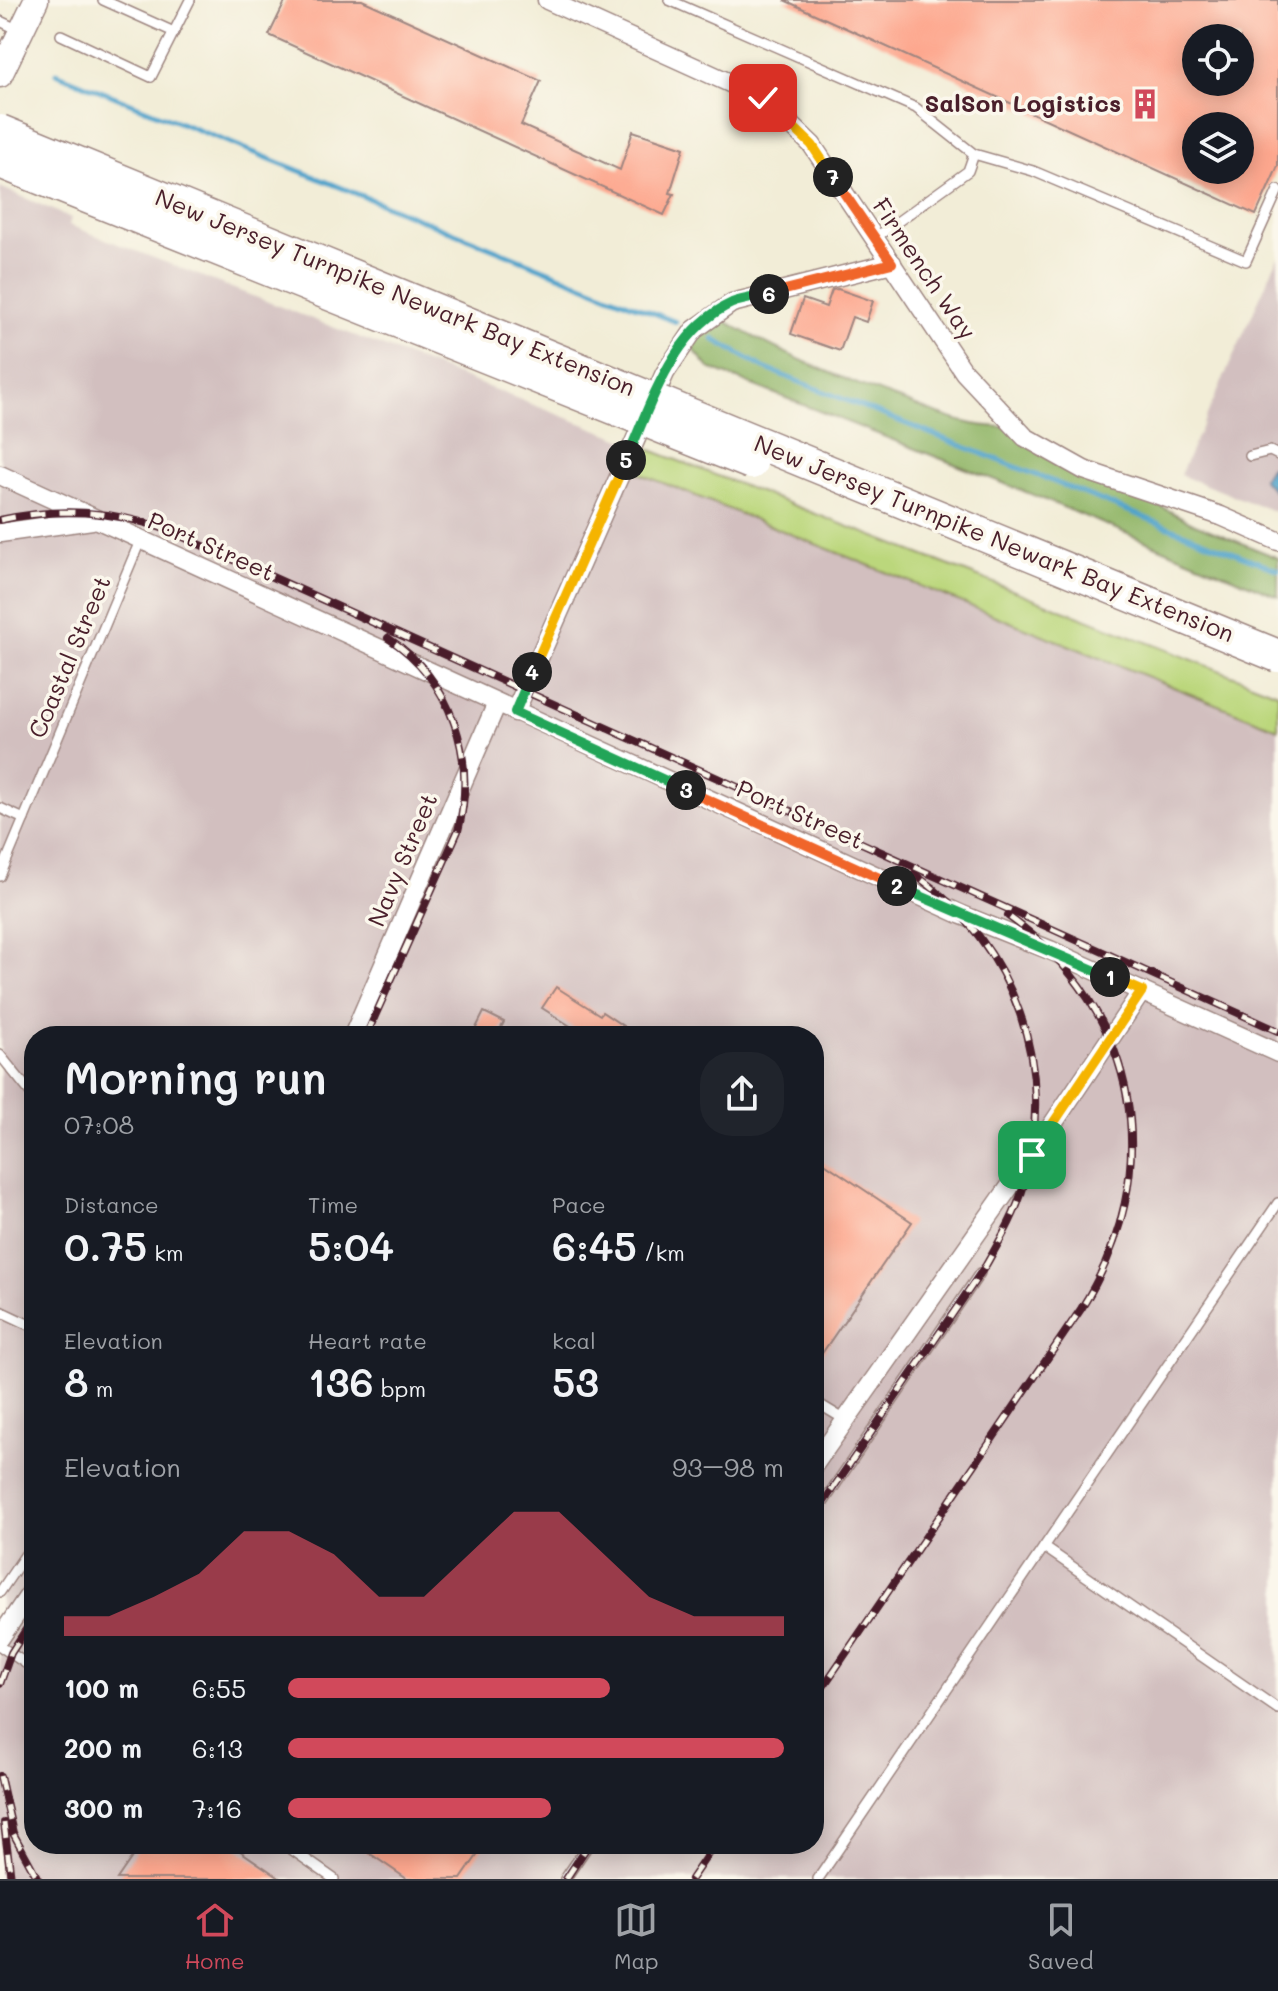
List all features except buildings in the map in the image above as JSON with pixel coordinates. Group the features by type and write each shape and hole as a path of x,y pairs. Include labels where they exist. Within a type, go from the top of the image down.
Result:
{"highway":[{"name":"New Jersey Turnpike Newark Bay Extension","path":"0,131 1278,656"},
{"name":"New Jersey Turnpike Newark Bay Extension","path":"0,162 1278,675"}],"main road":[{"path":"0,75 11,26 36,0"}],"street":[{"name":"Firmench Way","path":"547,0 763,98 812,145 964,372 1025,437 1084,470 1221,516 1278,541"},
{"path":"515,712 665,373 694,330 732,303 892,263"},
{"name":"Port Street","path":"0,475 962,915 1278,1053"},
{"path":"0,533 93,520"},
{"name":"Navy Street","path":"357,1026 497,703"},
{"path":"824,1453 1142,991"},
{"path":"0,1638 24,1603"}],"lane":[{"path":"103,0 174,32"},
{"path":"61,35 151,77 190,0"},
{"path":"669,0 916,108 974,154 1033,171 1246,261 1278,190"},
{"path":"875,238 968,171 974,154"},
{"path":"1250,456 1270,451 1278,455"},
{"name":"Coastal Street","path":"0,876 4,857 24,819 140,541"},
{"path":"0,808 24,819"},
{"path":"0,1055 24,1085"},
{"path":"818,1879 1278,1203"},
{"path":"824,1501 980,1273"},
{"path":"0,1311 24,1322"},
{"path":"824,1407 847,1421"},
{"path":"1044,1547 1278,1709"},
{"path":"0,1592 24,1557"},
{"path":"0,1646 24,1662"},
{"path":"298,1854 334,1879"},
{"path":"565,1879 582,1854"}],"shaded area":[{"path":"0,187 71,218 69,225 1278,693 1278,1879 0,1879"},
{"path":"1278,257 1278,513 1180,475"}],"green space":[{"path":"722,319 789,355 858,384 954,419 1005,427 1195,524 1278,558 1278,596 1031,494 709,368 689,344"},
{"path":"648,449 1278,693 1278,729 638,473"}],"water":[{"path":"1271,467 1278,469 1278,494 1262,479"}],"waterway":[{"path":"56,73 676,322"},
{"path":"713,339 764,368 1278,570"}],"railway":[{"path":"0,520 43,513 85,513 126,518 168,530 1278,1031"},
{"path":"370,1026 458,831 463,803 461,749 443,698 410,655 388,638"},
{"path":"824,1501 986,1265 1020,1198 1033,1144 1035,1099 1031,1056 1020,1013 1003,973 979,936 949,903 914,874"},
{"path":"824,1685 1081,1309 1108,1257 1125,1204 1131,1150 1127,1097 1113,1046 1088,998 1053,955 1008,916"},
{"path":"0,1684 11,1653 24,1633"},
{"path":"0,1776 13,1833 24,1853"},
{"path":"4,1823 11,1879"},
{"path":"24,1854 38,1879"},
{"path":"566,1879 582,1854"},
{"path":"691,1879 708,1854"}],"place":[{"name":"SalSon Logistics","path":"1145,104"}],"route":[{"path":"763,98 812,145 892,263 732,303 694,330 665,373 515,712 962,915 1142,991 1032,1155"}]}
